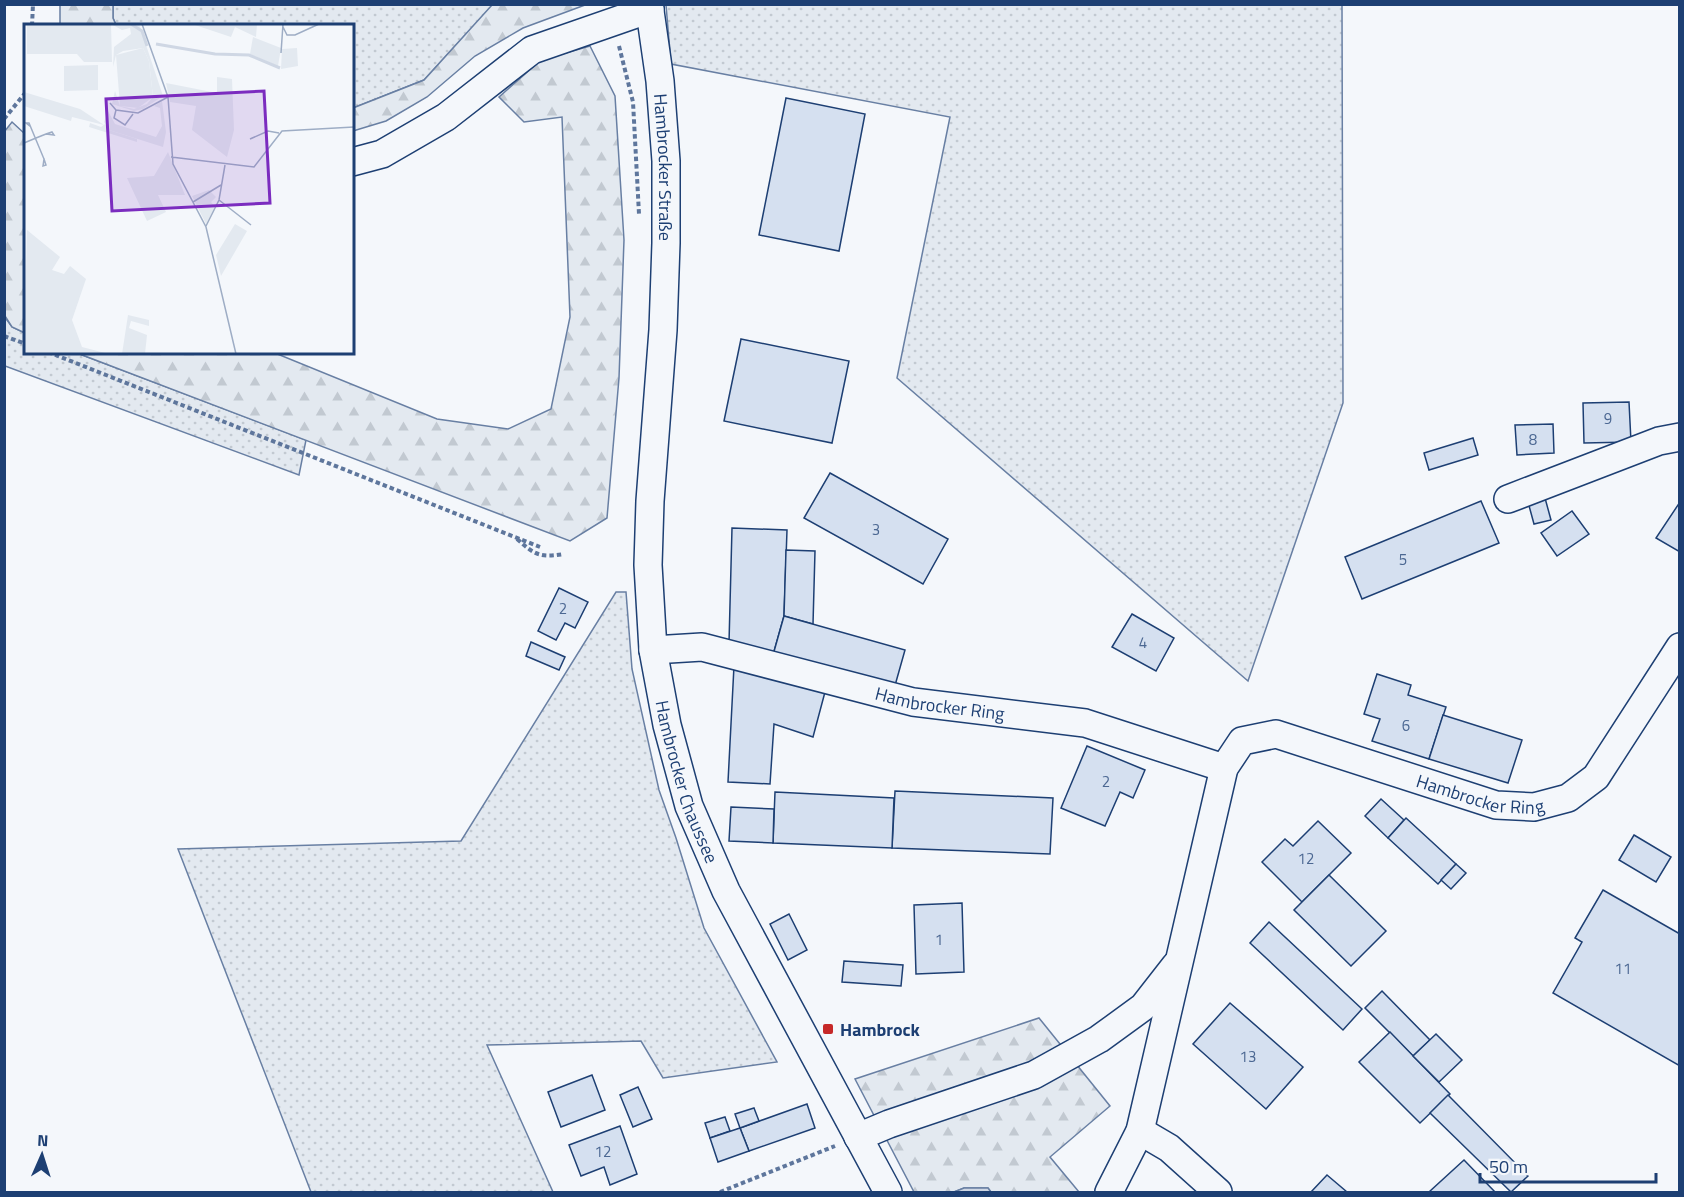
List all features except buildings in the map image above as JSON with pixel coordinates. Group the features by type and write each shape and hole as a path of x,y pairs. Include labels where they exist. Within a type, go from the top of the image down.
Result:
{"street":[{"path":"354,161 382,154 446,117 531,50 650,7"},
{"name":"Hambrocker Straße","path":"650,7 660,81 666,161 663,330"},
{"name":"Hambrocker Chaussee","path":"663,330 648,555 653,650 667,725 689,806 726,891 849,1141 888,1192"},
{"path":"1508,499 1659,441 1680,437"},
{"name":"Hambrocker Ring","path":"653,650 702,647 913,702 1085,723 1224,768"},
{"name":"Hambrocker Ring","path":"1109,1192 1140,1131 1224,768 1242,741 1276,734 1496,805 1534,807 1568,798 1596,777 1680,647"},
{"name":"Hambrocker Ring","path":"849,1141 889,1124 1035,1075 1099,1040 1143,1007 1179,960"},
{"path":"1140,1131 1169,1148 1218,1192"}],"path":[{"path":"32,24 33,4"},
{"path":"612,22 633,102 639,220"},
{"path":"4,119 24,94"},
{"path":"4,330 10,338"},
{"path":"4,336 24,343"},
{"path":"53,354 540,547"},
{"path":"514,536 535,554 545,557 564,555"},
{"path":"720,1192 849,1141"}],"green space":[{"path":"60,5 113,5 116,24 60,24"},
{"path":"113,5 493,5 424,80 354,108 354,24 116,24"},
{"path":"492,5 585,5 523,28 475,56 427,97 386,121 354,131 354,108 424,80"},
{"path":"666,5 1342,5 1343,403 1248,681 897,378 950,117 671,64"},
{"path":"590,46 615,96 624,240 619,378 607,518 570,541 80,354 277,354 437,419 508,429 551,409 570,317 562,117 524,122 499,97 541,60"},
{"path":"12,122 24,133 24,333 12,327 5,316 4,132"},
{"path":"4,316 12,327 24,333 24,354 80,354 306,440 299,475 5,366"},
{"path":"616,592 626,592 632,669 659,790 704,928 777,1062 663,1078 641,1041 487,1045 553,1192 311,1192 178,849 461,841"},
{"path":"1039,1018 1110,1106 1050,1157 1079,1192 991,1192 988,1188 964,1188 954,1192 914,1192 855,1079"}],"shaded area":[{"path":"964,1188 988,1188 991,1192 954,1192"}],"place":[{"name":"Hambrock","path":"828,1029"}]}
